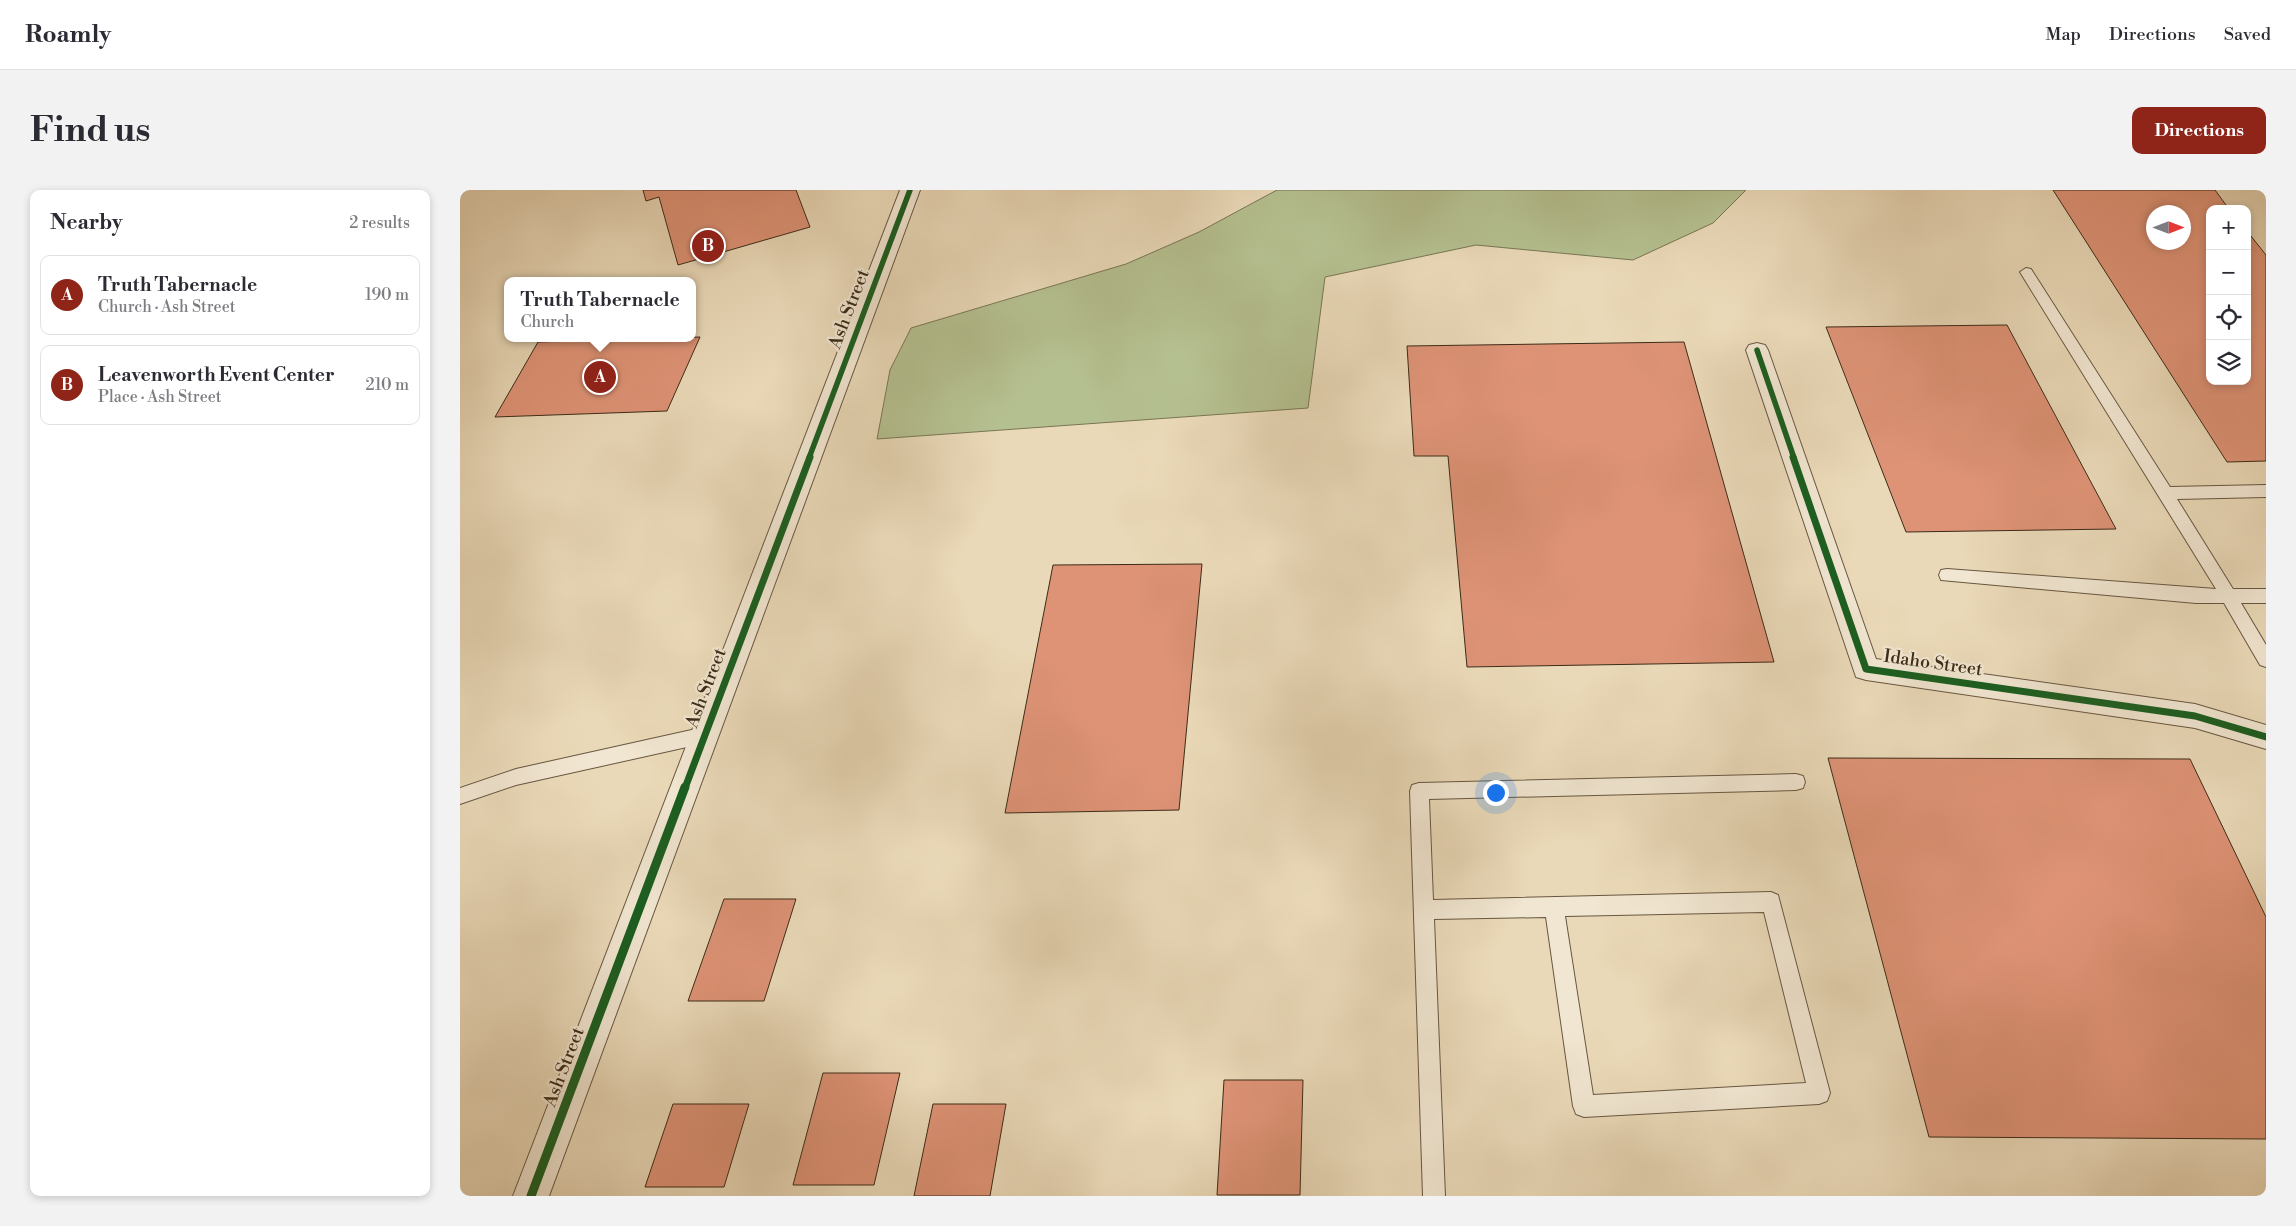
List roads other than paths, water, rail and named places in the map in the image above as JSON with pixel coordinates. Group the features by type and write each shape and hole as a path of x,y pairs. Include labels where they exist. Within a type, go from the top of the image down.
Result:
{"street":[{"name":"Ash Street","path":"531,1196 910,190"},
{"name":"Idaho Street","path":"1757,350 1866,668 2195,716 2266,737"}],"lane":[{"path":"2026,272 2165,493 2266,660"},
{"path":"2165,493 2266,491"},
{"path":"1947,575 2196,596 2266,596"},
{"path":"460,796 516,777 705,734"},
{"path":"1434,1196 1419,791 1796,782"},
{"path":"1423,910 1771,902 1819,1093 1584,1106 1554,907"}],"place":[{"name":"Leavenworth Event Center","path":"708,246"},
{"name":"Truth Tabernacle","path":"600,377"}]}
